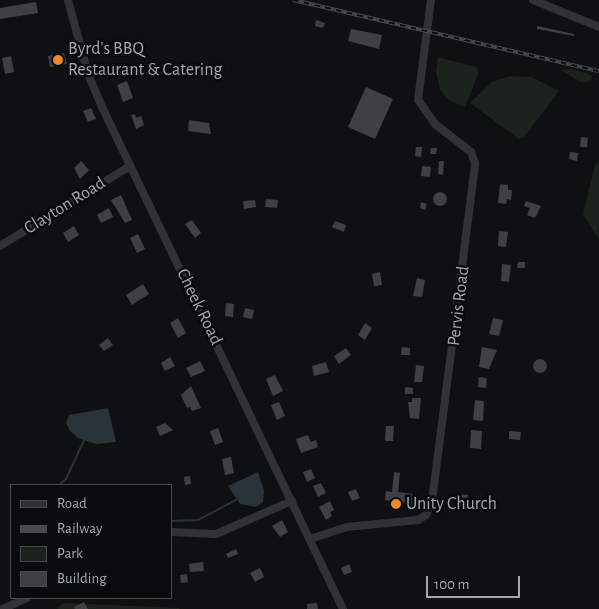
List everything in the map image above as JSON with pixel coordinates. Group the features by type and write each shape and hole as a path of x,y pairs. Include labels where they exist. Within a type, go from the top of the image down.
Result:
{"street":[{"name":"Cheek Road","path":"68,0 88,74 130,166 343,609"},
{"name":"Pervis Road","path":"310,539 347,527 418,520 430,506 475,163 471,152 435,124 418,100 431,0"},
{"path":"533,0 599,27"},
{"name":"Clayton Road","path":"0,246 130,166"},
{"path":"172,532 216,534 292,501"},
{"path":"3,609 25,599"}],"green space":[{"path":"438,57 476,67 479,72 465,107 449,100 440,90 436,72"},
{"path":"570,69 592,76 591,81 582,83 561,70"},
{"path":"510,76 531,77 559,91 524,137 519,139 470,103 492,82"},
{"path":"599,162 599,240 583,214 595,165"},
{"path":"63,603 179,608 180,609 57,609"}],"shaded area":[{"path":"108,408 116,442 96,444 78,438 70,431 66,423 69,415"},
{"path":"258,472 264,491 263,502 256,507 240,504 228,486"}],"building":[{"path":"36,2 38,13 0,19 0,8"},
{"path":"316,20 325,23 323,28 315,26"},
{"path":"537,26 574,34 574,36 537,29"},
{"path":"351,29 382,35 379,49 348,41"},
{"name":"Byrd's BBQ Restaurant & Catering","path":"64,53 67,64 50,67 48,56"},
{"path":"11,56 14,72 5,74 2,58"},
{"path":"127,81 133,98 123,102 117,85"},
{"path":"366,87 393,99 375,139 348,127"},
{"path":"91,108 96,119 88,122 83,111"},
{"path":"135,114 136,118 141,116 144,125 136,129 131,115"},
{"path":"189,120 209,123 211,134 188,131"},
{"path":"581,137 588,138 587,147 580,147"},
{"path":"416,147 422,147 421,157 415,156"},
{"path":"431,148 437,148 436,154 430,154"},
{"path":"570,152 578,153 577,161 569,159"},
{"path":"81,161 89,170 80,179 74,168"},
{"path":"439,161 444,161 443,175 438,174"},
{"path":"422,166 431,167 430,177 421,176"},
{"path":"500,184 508,185 508,190 512,190 511,200 507,199 506,204 498,203"},
{"path":"440,192 445,194 447,199 445,204 440,206 435,204 433,199 435,194"},
{"path":"121,195 132,220 125,223 111,200"},
{"path":"266,199 278,200 277,208 265,207"},
{"path":"255,200 256,207 244,209 243,201"},
{"path":"526,201 541,206 535,218 527,215 530,208 524,206"},
{"path":"421,202 427,204 425,210 420,208"},
{"path":"109,208 113,217 101,223 97,215"},
{"path":"192,220 201,233 195,238 185,224"},
{"path":"335,221 346,225 344,232 332,227"},
{"path":"74,226 79,235 68,242 63,233"},
{"path":"499,231 508,232 506,247 498,246"},
{"path":"138,234 145,249 137,253 130,238"},
{"path":"518,262 525,262 525,268 517,268"},
{"path":"502,264 511,265 509,282 501,281"},
{"path":"380,272 382,285 374,286 372,274"},
{"path":"417,278 425,280 422,297 413,296"},
{"path":"143,284 149,294 132,305 126,295"},
{"path":"226,303 234,304 233,317 225,316"},
{"path":"245,308 254,310 252,319 243,317"},
{"path":"178,318 186,333 178,338 170,323"},
{"path":"493,318 503,320 499,336 489,334"},
{"path":"365,323 372,328 365,340 358,335"},
{"path":"108,338 113,345 104,351 99,345"},
{"path":"402,347 410,348 410,355 401,355"},
{"path":"482,347 497,350 489,369 479,367"},
{"path":"346,348 351,355 339,364 334,356"},
{"path":"170,357 175,366 165,371 161,363"},
{"path":"540,359 545,361 547,366 545,371 540,373 535,371 533,366 535,361"},
{"path":"200,361 205,371 191,377 186,368"},
{"path":"326,362 329,372 314,376 312,366"},
{"path":"416,365 424,366 422,382 414,382"},
{"path":"275,375 283,391 273,396 266,379"},
{"path":"479,377 487,378 486,388 478,387"},
{"path":"191,386 201,408 192,411 190,407 187,408 181,395"},
{"path":"405,387 413,388 413,394 405,394"},
{"path":"412,398 421,398 419,419 410,418 408,402 412,402"},
{"path":"475,400 484,401 483,421 473,420"},
{"path":"279,402 285,416 277,420 271,405"},
{"path":"165,423 173,430 160,436 156,427"},
{"path":"386,426 394,426 393,441 385,441"},
{"path":"218,428 223,442 215,445 210,431"},
{"path":"471,430 482,431 481,449 470,448"},
{"path":"509,431 521,432 520,440 509,439"},
{"path":"308,435 311,442 316,440 318,447 301,453 296,439"},
{"path":"231,457 234,473 225,475 222,459"},
{"path":"311,469 315,478 307,482 303,472"},
{"path":"394,472 400,473 398,492 413,494 412,504 385,500 386,491 392,492"},
{"path":"190,476 191,484 185,485 184,477"},
{"path":"321,483 326,493 318,497 313,486"},
{"path":"356,489 360,498 352,501 348,492"},
{"path":"458,494 468,495 467,508 457,508"},
{"path":"330,501 334,510 330,512 332,516 326,520 319,507"},
{"path":"282,520 288,532 280,537 272,526"},
{"path":"236,549 238,554 228,558 226,554"},
{"path":"203,562 204,571 190,572 189,564"},
{"path":"349,564 352,572 344,575 341,568"},
{"path":"260,568 264,577 255,582 250,573"},
{"path":"187,574 188,582 181,583 180,575"},
{"path":"84,602 88,609 75,609 74,607"},
{"path":"317,603 318,609 307,609 307,604"}],"waterway":[{"path":"60,484 66,479 84,440"},
{"path":"172,521 198,520 236,500"}],"railway":[{"path":"293,0 599,71"}],"place":[{"name":"Byrd's BBQ Restaurant & Catering","path":"58,60"},
{"name":"Unity Church","path":"396,504"}]}
